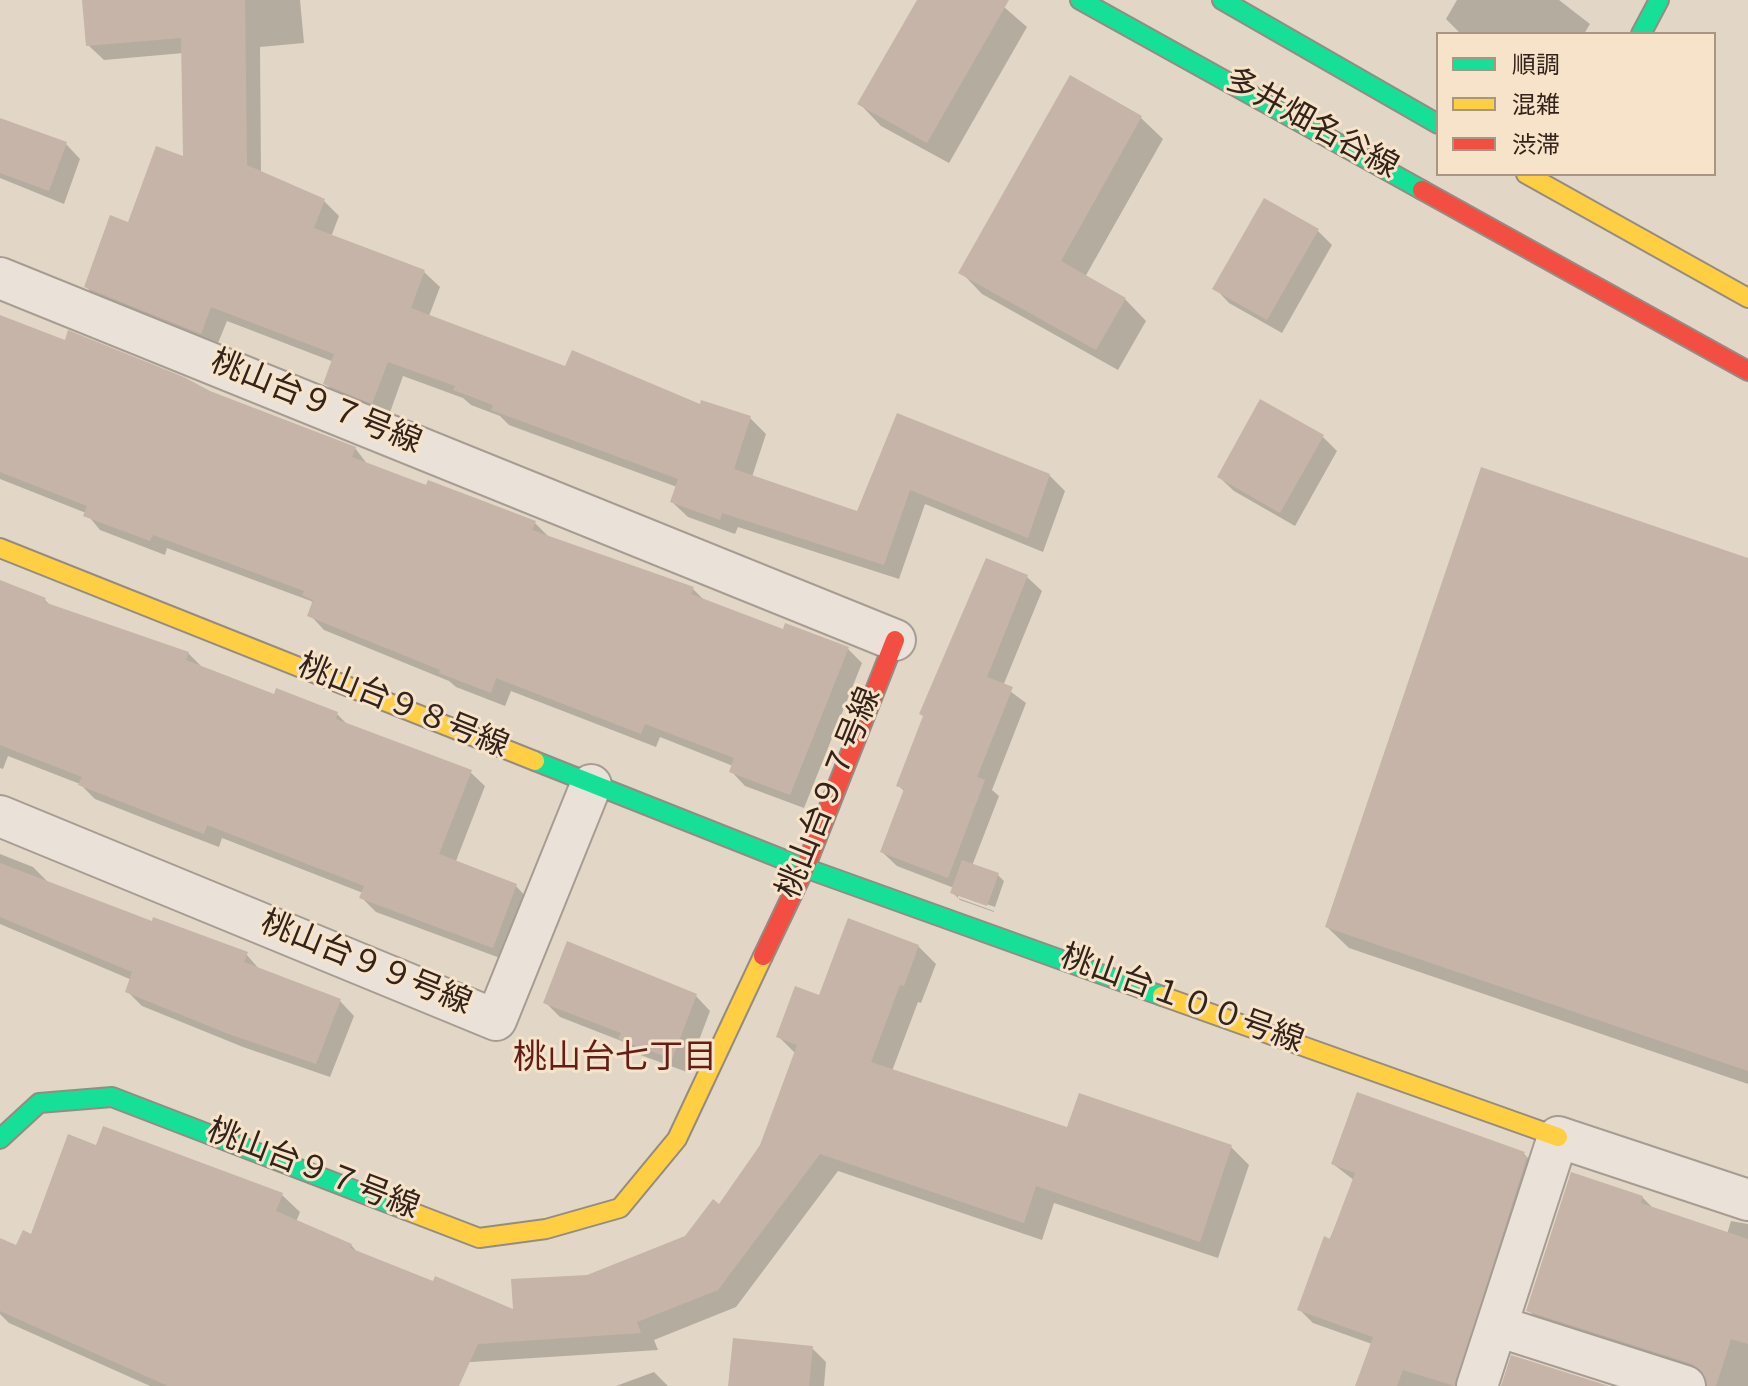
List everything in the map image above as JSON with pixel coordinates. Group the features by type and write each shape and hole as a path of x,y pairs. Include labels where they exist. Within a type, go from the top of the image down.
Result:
{"street":[{"name":"多井畑名谷線","path":"1080,0 1531,239 1748,371"},
{"name":"多井畑名谷線","path":"1222,0 1436,123"},
{"path":"1642,32 1659,0"},
{"path":"1528,176 1553,198 1748,298"},
{"path":"1553,198 1565,176"},
{"name":"桃山台９７号線","path":"0,278 895,640 805,868 677,1139 620,1208 546,1229 479,1238 112,1097 39,1103 0,1139"},
{"name":"桃山台９８号線","path":"0,548 805,868"},
{"name":"桃山台９９号線","path":"0,816 496,1020 591,785"},
{"name":"桃山台１００号線","path":"805,868 1558,1137 1748,1200"},
{"path":"1477,1386 1558,1137"},
{"path":"1497,1326 1685,1386"}],"building":[{"path":"82,0 245,0 247,165 325,199 314,228 425,270 411,308 565,366 572,350 700,404 701,400 751,416 734,469 857,511 897,413 1050,474 1028,538 910,490 884,565 722,513 720,520 670,502 678,479 491,410 493,405 453,390 455,386 388,362 372,404 323,384 334,354 211,307 201,334 84,287 110,215 128,222 156,146 183,156 181,38 86,46"},
{"path":"917,0 1009,0 927,143 857,104"},
{"path":"1070,75 1142,116 1061,261 1126,298 1096,350 958,273"},
{"path":"0,118 67,142 49,191 0,173"},
{"path":"1264,198 1319,229 1267,320 1212,289"},
{"path":"0,315 65,340 68,330 184,377 210,391 356,447 352,457 426,485 428,480 536,521 532,530 694,587 691,594 783,629 785,623 849,647 790,795 729,772 734,758 645,724 641,734 496,678 491,693 439,673 440,670 307,616 313,600 302,595 304,591 153,535 150,541 83,516 87,506 0,472"},
{"path":"1260,399 1324,435 1280,513 1217,477"},
{"path":"1481,467 1748,558 1748,1071 1325,927"},
{"path":"986,558 1028,575 987,677 1013,687 977,777 985,780 948,878 880,852 904,789 896,786 923,716 919,714"},
{"path":"0,580 46,598 44,602 189,652 186,660 274,694 276,688 338,712 336,719 472,770 439,854 517,884 493,948 359,898 364,886 207,825 204,834 78,785 82,777 0,745"},
{"path":"962,860 999,873 987,906 950,893"},
{"path":"0,863 152,921 153,917 248,952 244,962 341,999 316,1064 226,1033 125,992 132,972 0,917"},
{"path":"848,918 919,945 871,1062 1067,1127 1079,1093 1232,1145 1200,1242 1036,1186 1024,1223 820,1154 718,1290 637,1322 641,1333 478,1344 459,1386 168,1386 0,1311 0,1238 16,1245 23,1230 31,1234 68,1134 96,1145 103,1126 283,1193 276,1211 352,1244 350,1248 433,1281 435,1276 513,1309 511,1279 587,1275 685,1236 713,1199 719,1204 760,1145 797,1045 776,1037 795,986 819,995"},
{"path":"567,941 697,994 672,1059 618,1039 621,1033 543,1003"},
{"path":"1357,1092 1525,1152 1523,1156 1527,1157 1455,1386 1403,1370 1397,1386 1355,1386 1373,1337 1297,1310 1324,1236 1330,1239 1355,1173 1331,1164"},
{"path":"1571,1172 1643,1196 1641,1203 1748,1239 1748,1344 1731,1339 1716,1386 1707,1386 1702,1371 1692,1364 1526,1311"},
{"path":"733,1338 813,1346 809,1386 728,1386"},
{"path":"1511,1355 1609,1386 1501,1386"}],"traffic: fast":[{"path":"1080,0 1422,190"},
{"path":"1222,0 1436,123"},
{"path":"1642,32 1659,0"},
{"path":"535,761 805,868 1162,996"},
{"path":"0,1139 39,1103 112,1097 406,1210"}],"traffic: slow":[{"path":"1530,176 1748,298"},
{"path":"0,548 535,761"},
{"path":"406,1210 479,1238 546,1229 620,1208 677,1139 763,956"},
{"path":"1162,996 1558,1137"}],"traffic: jam":[{"path":"1422,190 1748,371"},
{"path":"763,956 805,868 895,640"}],"district":[{"name":"桃山台七丁目","path":"615,1061"}]}
